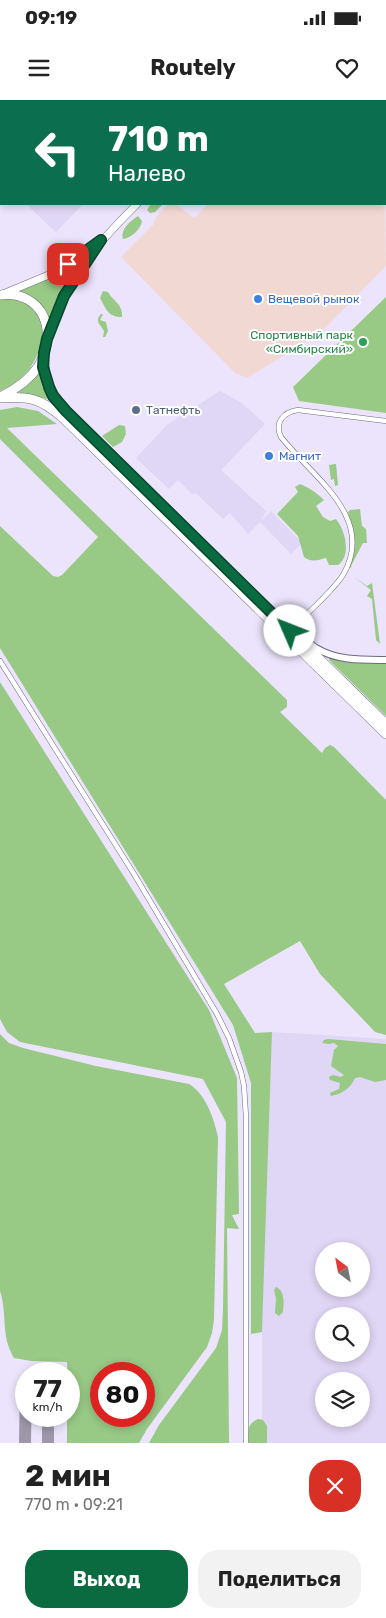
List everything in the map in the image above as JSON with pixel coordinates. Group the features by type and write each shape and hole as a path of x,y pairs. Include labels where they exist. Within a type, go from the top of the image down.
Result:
{"highway":[{"path":"0,295 18,295 26,298 38,307 45,319 47,339 44,353 44,376 53,396 177,525 386,734"},
{"path":"0,398 22,384 30,376 38,366 44,353"},
{"path":"0,398 26,397 47,405 62,417 132,486 263,605 386,724"}],"main road":[{"path":"0,295 52,274 101,240 136,205"},
{"path":"47,339 64,296 101,240"}],"street":[{"path":"296,624 340,578 352,549 351,530 344,509 279,433 279,423 283,415 298,410 386,421"},
{"path":"263,605 316,648 350,659 386,660"},
{"path":"0,661 182,954 217,1014 237,1057 244,1086 246,1117 246,1443"}],"shaded area":[{"path":"27,205 82,205 56,232"},
{"name":"Вещевой рынок","path":"167,205 177,205 194,218 207,205 385,205 386,266 320,333 247,378 235,373 121,257 153,225 156,217"},
{"path":"220,391 242,403 265,424 221,470 266,511 261,521 271,511 302,543 291,554 260,522 248,534 230,513 223,519 196,493 192,494 178,480 169,489 136,458 168,424"},
{"path":"272,1032 386,1039 386,1443 262,1443 262,1332"}],"green space":[{"path":"150,205 162,205 155,212 150,213 147,210"},
{"path":"138,216 142,221 140,227 132,235 123,239 124,229"},
{"path":"74,264 75,266 63,287 49,319 28,295 18,290"},
{"path":"103,291 108,292 119,306 122,317 110,314 106,309 100,298"},
{"name":"Спортивный парк «Симбирский»","path":"386,297 386,413 299,401 293,387"},
{"path":"0,299 13,299 27,303 35,310 40,319 42,340 39,351 28,371 0,391"},
{"path":"101,314 103,314 100,320 106,322 108,331 105,337 103,337 104,331 98,321"},
{"path":"40,368 42,386 47,399 17,392"},
{"path":"17,407 38,411 57,424 7,428 287,700 287,707 280,712 322,753 330,745 334,747 386,800 386,1035 375,1032 320,974 300,941 224,984 255,1033 272,1032 262,1332 251,1334 251,1083 233,1025 0,648 0,526 53,576 58,577 98,537 0,439 0,410"},
{"path":"119,425 125,426 126,434 122,442 113,447 102,436"},
{"path":"336,464 338,485 335,486 334,479 331,480 329,465"},
{"path":"300,484 312,490 324,500 316,506 323,517 330,521 336,519 342,529 346,549 342,561 338,565 329,565 326,558 312,560 304,557 298,536 277,514 298,492 295,487"},
{"path":"360,509 362,526 366,529 367,543 363,543 352,567 349,568 352,529 348,512"},
{"path":"354,577 367,586 372,583 380,644 376,640 372,599 367,596 371,590"},
{"path":"330,658 348,662 386,663 386,716 329,660"},
{"path":"0,682 209,1010 237,1078 239,1214 232,1215 239,1229 227,1228 229,1443 149,1443 159,1425 216,1348 222,1330 226,1122 203,1079 20,1042 7,1032 0,1019"},
{"path":"0,1034 9,1043 23,1048 96,1066 189,1084 195,1088 205,1100 218,1137 214,1319 207,1347 155,1418 155,1362 90,1362 90,1427 148,1427 139,1443 67,1443 67,1427 80,1427 80,1362 31,1361 14,1358 7,1341 0,1291"},
{"path":"328,1039 386,1044 386,1080 375,1082 360,1077 355,1078 346,1090 331,1096 330,1093 339,1089 340,1083 330,1080 329,1077 333,1075 341,1077 344,1075 331,1066 334,1050 338,1046 334,1043 322,1043"},
{"path":"276,1287 281,1291 284,1305 283,1312 279,1316 275,1313 276,1299 274,1290"},
{"path":"258,1419 263,1420 267,1426 267,1443 248,1443 250,1426"}],"taxiway":[{"path":"25,1427 25,1443"},
{"path":"48,1427 48,1443"}],"place":[{"name":"Вещевой рынок","path":"258,299"},
{"name":"Спортивный парк «Симбирский»","path":"363,342"},
{"name":"Татнефть","path":"136,410"},
{"name":"Магнит","path":"269,456"}],"route":[{"path":"68,264 101,240 64,296 47,339 43,367 44,376 53,396 89,435 290,631"}]}
